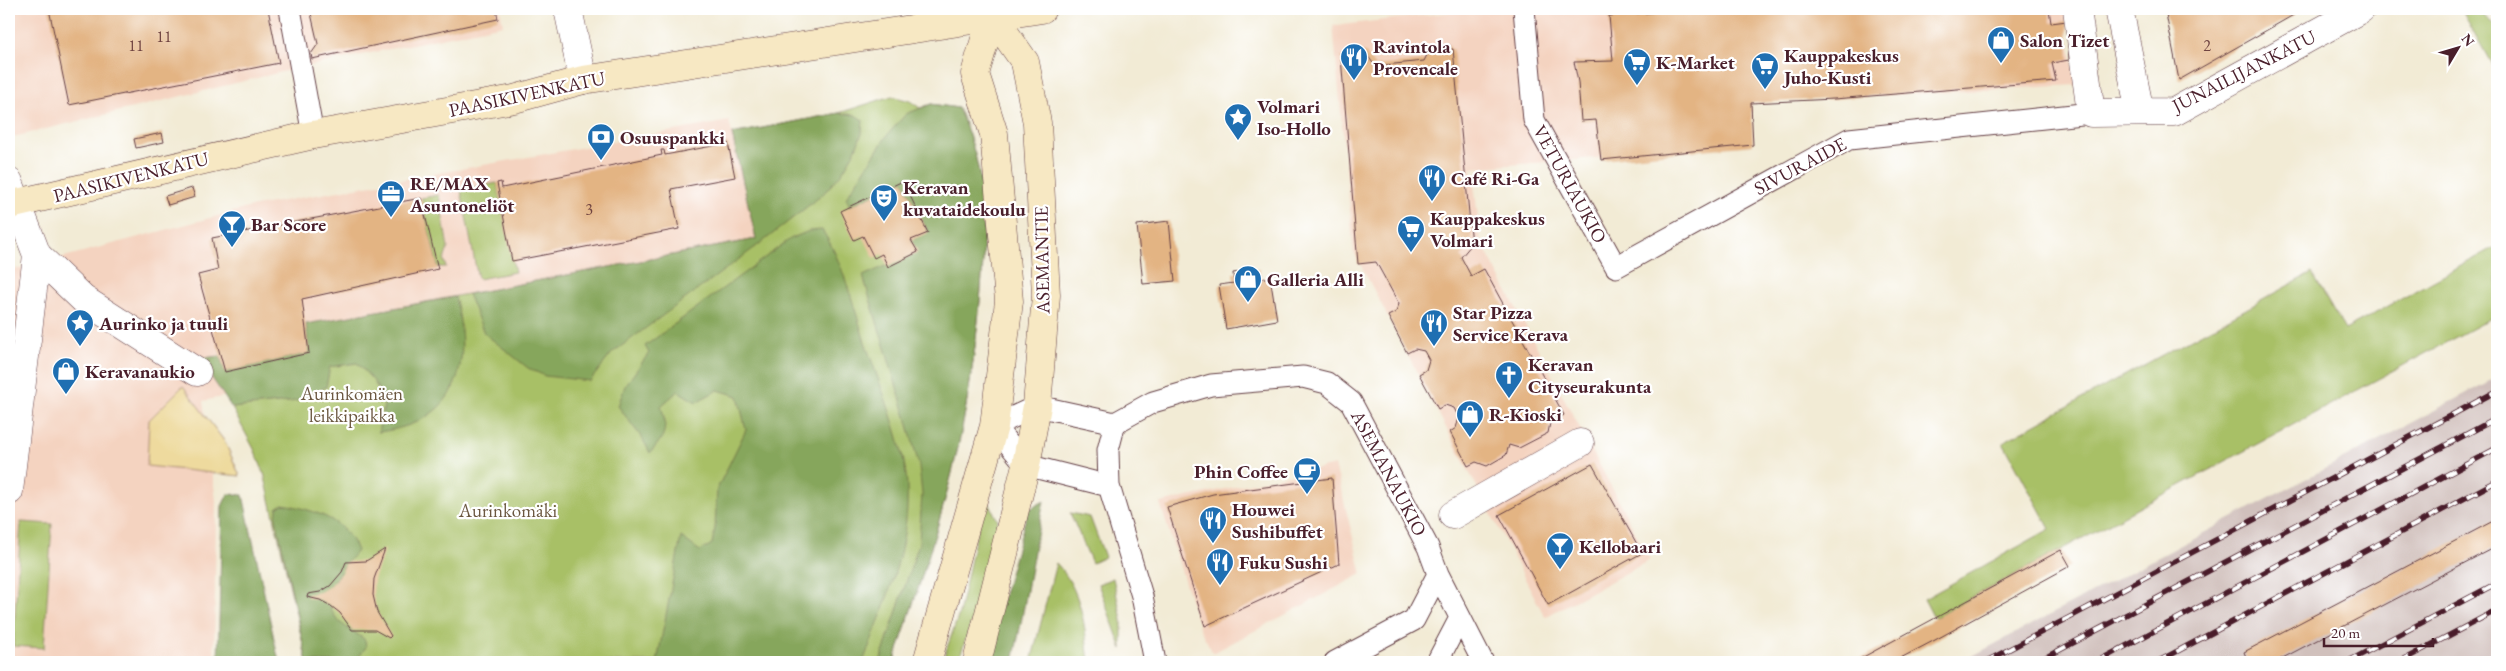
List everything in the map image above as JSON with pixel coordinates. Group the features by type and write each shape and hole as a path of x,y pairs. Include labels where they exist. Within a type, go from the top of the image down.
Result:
{"street":[{"path":"568,9 583,80"},
{"name":"PAASIKIVENKATU","path":"12,197 313,135 514,99 583,80 992,15 1042,9"},
{"path":"2077,9 2091,113"},
{"path":"2119,9 2140,112"},
{"name":"JUNAILIJANKATU","path":"2091,113 2174,112 2361,9"},
{"name":"ASEMANTIE","path":"977,662 1026,465 1036,406 1046,295 1037,123 1025,62 992,15"},
{"name":"ASEMANTIE","path":"927,662 994,426 1010,301 994,134 975,74 992,15"},
{"path":"12,197 37,255 83,299 197,372"},
{"path":"9,491 37,255"},
{"path":"1453,515 1580,443"}],"lane":[{"path":"290,9 313,135"},
{"name":"VETURIAUKIO","path":"1524,9 1534,120 1616,267"},
{"name":"SIVURAIDE","path":"1616,267 1849,138 2091,113"},
{"name":"ASEMANAUKIO","path":"1115,423 1153,402 1211,385 1303,377 1327,382 1351,402 1428,547 1438,574 1483,662"},
{"path":"1109,486 1026,465 994,426 1036,406 1115,423 1108,450 1109,486 1142,596 1155,662"},
{"path":"1335,662 1414,620 1438,574"},
{"path":"1437,662 1460,618"}],"shaded area":[{"path":"9,9 500,9 503,25 290,70 9,138"},
{"path":"1478,9 2064,9 2076,85 1751,103 1753,145 1472,168 1481,242 1650,560 1545,617 1354,252 1333,26"},
{"path":"729,121 756,239 315,323 324,376 203,401 216,501 214,662 9,662 9,269 19,269 255,206"},
{"path":"2497,377 2497,656 2485,662 1961,662"},
{"path":"1335,465 1362,574 1213,653 1199,627 1160,503"}],"green space":[{"path":"2461,9 2479,12 2497,27 2497,74"},
{"path":"892,96 910,101 920,108 931,104 958,108 975,156 983,203 984,227 978,325 968,397 947,492 935,535 894,662 307,662 264,473 254,449 232,408 297,401 326,387 315,323 756,239 732,134 839,113"},
{"path":"931,104 958,108 975,156 983,203 984,227 980,301 975,349 963,421 941,513 894,662 880,662 919,543 922,494 919,466 906,417 863,276 917,252 911,240 928,232 903,181 850,206 846,198 888,134 906,114"},
{"path":"839,113 855,115 863,120 862,133 854,153 842,173 822,195 765,240 612,353 590,381 545,376 528,368 484,333 468,294 756,239 732,134"},
{"path":"497,183 515,272 478,279 461,190"},
{"path":"439,195 448,248 444,260 446,267 438,267 421,198"},
{"path":"822,230 841,268 890,413 903,457 907,483 904,536 898,562 863,662 657,662 681,537 700,551 712,544 715,528 717,489 746,430 738,396 718,390 696,402 678,391 661,406 665,426 664,431 650,453 642,438 618,406 625,386 649,353 645,346 790,239 809,231"},
{"path":"2497,246 2497,315 1934,618 1924,599 2050,529 2003,442 2312,273 2345,330"},
{"path":"455,297 462,346 460,368 453,387 442,404 426,417 405,426 378,432 385,401 373,380 357,363 330,367 326,387 297,401 232,408 202,363 202,358 220,356 225,372 309,353 306,324"},
{"path":"228,494 243,495 279,662 218,662 222,506"},
{"path":"1044,501 1013,662 985,662 1028,510"},
{"path":"989,503 998,521 974,615 958,662 942,662 959,614 981,513"},
{"path":"283,504 306,509 327,517 345,531 352,540 357,551 334,582 330,591 329,601 331,610 337,619 365,640 366,647 355,662 307,662 276,518 277,508"},
{"path":"1070,513 1090,517 1105,557 1092,563"},
{"path":"21,522 52,524 44,648 13,646"},
{"path":"1056,563 1072,585 1077,597 1084,622 1089,662 1031,662"},
{"path":"1113,578 1122,620 1122,649 1098,584"}],"sand":[{"path":"183,386 225,442 240,476 147,466 149,420"}],"building":[{"path":"49,9 268,9 279,63 69,105"},
{"path":"310,9 496,9 498,19 312,59 311,54 318,44"},
{"name":"Kauppakeskus Juho-Kusti","path":"1697,9 2049,9 2051,23 2067,21 2069,60 2052,63 2056,81 1834,99 1751,103 1753,145 1601,160 1596,120 1581,121 1578,82 1574,62 1613,61 1609,16"},
{"path":"2165,9 2304,9 2179,80"},
{"name":"Kauppakeskus Volmari","path":"1450,45 1450,49 1453,49 1472,244 1461,257 1471,276 1484,269 1564,415 1550,423 1548,433 1519,448 1509,445 1506,455 1487,466 1476,462 1468,466 1450,432 1456,428 1459,418 1454,408 1445,405 1438,409 1419,374 1426,370 1429,360 1424,351 1415,349 1407,353 1388,316 1396,312 1399,304 1376,262 1358,264 1341,57 1344,57 1344,53 1365,52 1375,66 1424,61 1431,47"},
{"path":"162,133 164,142 136,148 134,139"},
{"path":"728,143 735,177 671,189 679,229 512,261 497,183 501,182 502,188 662,155 661,150 664,150 665,155"},
{"name":"Keravan kuvataidekoulu","path":"903,181 928,233 911,240 918,252 888,267 882,254 874,258 863,236 854,240 840,211"},
{"path":"192,188 195,197 168,205 165,196"},
{"path":"421,198 438,269 302,299 309,353 225,372 198,275 218,270 212,238"},
{"path":"1169,221 1175,281 1143,284 1137,225"},
{"name":"Galleria Alli","path":"1259,269 1261,279 1270,277 1277,320 1226,329 1219,285 1234,283 1233,273"},
{"path":"1592,464 1642,553 1548,605 1499,515"},
{"path":"1332,478 1339,564 1205,626 1167,507 1213,494"},
{"path":"2497,519 2497,546 2275,662 2248,662 2244,652"},
{"path":"385,549 374,579 373,595 377,612 391,636 389,638 375,630 352,630 340,613 331,606 320,600 307,597 308,594 320,592 330,586 342,572 346,562 366,561"},
{"path":"2061,550 2070,566 1935,640 1893,662 1854,662"}],"railway":[{"path":"1985,662 2497,391"},
{"path":"2037,662 2497,418"},
{"path":"2096,662 2497,448"},
{"path":"2157,662 2497,481"},
{"path":"2347,662 2497,583"},
{"path":"2399,662 2497,610"}],"place":[{"name":"Salon Tizet","path":"2001,64"},
{"name":"Ravintola Provencale","path":"1354,81"},
{"name":"K-Market","path":"1637,86"},
{"name":"Kauppakeskus Juho-Kusti","path":"1765,90"},
{"name":"Volmari Iso-Hollo","path":"1238,141"},
{"name":"Osuuspankki","path":"601,161"},
{"name":"Café Ri-Ga","path":"1432,202"},
{"name":"RE/MAX Asuntoneliöt","path":"391,218"},
{"name":"Keravan kuvataidekoulu","path":"884,222"},
{"name":"Bar Score","path":"232,248"},
{"name":"Kauppakeskus Volmari","path":"1411,253"},
{"name":"Galleria Alli","path":"1248,303"},
{"name":"Aurinko ja tuuli","path":"80,347"},
{"name":"Star Pizza Service Kerava","path":"1434,347"},
{"name":"Keravanaukio","path":"66,395"},
{"name":"Keravan Cityseurakunta","path":"1509,399"},
{"name":"R-Kioski","path":"1470,438"},
{"name":"Phin Coffee","path":"1307,495"},
{"name":"Houwei Sushibuffet","path":"1213,544"},
{"name":"Kellobaari","path":"1560,570"},
{"name":"Fuku Sushi","path":"1220,586"}],"park label":[{"name":"Aurinkomäen leikkipaikka","path":"352,404"},
{"name":"Aurinkomäki","path":"508,510"}]}
